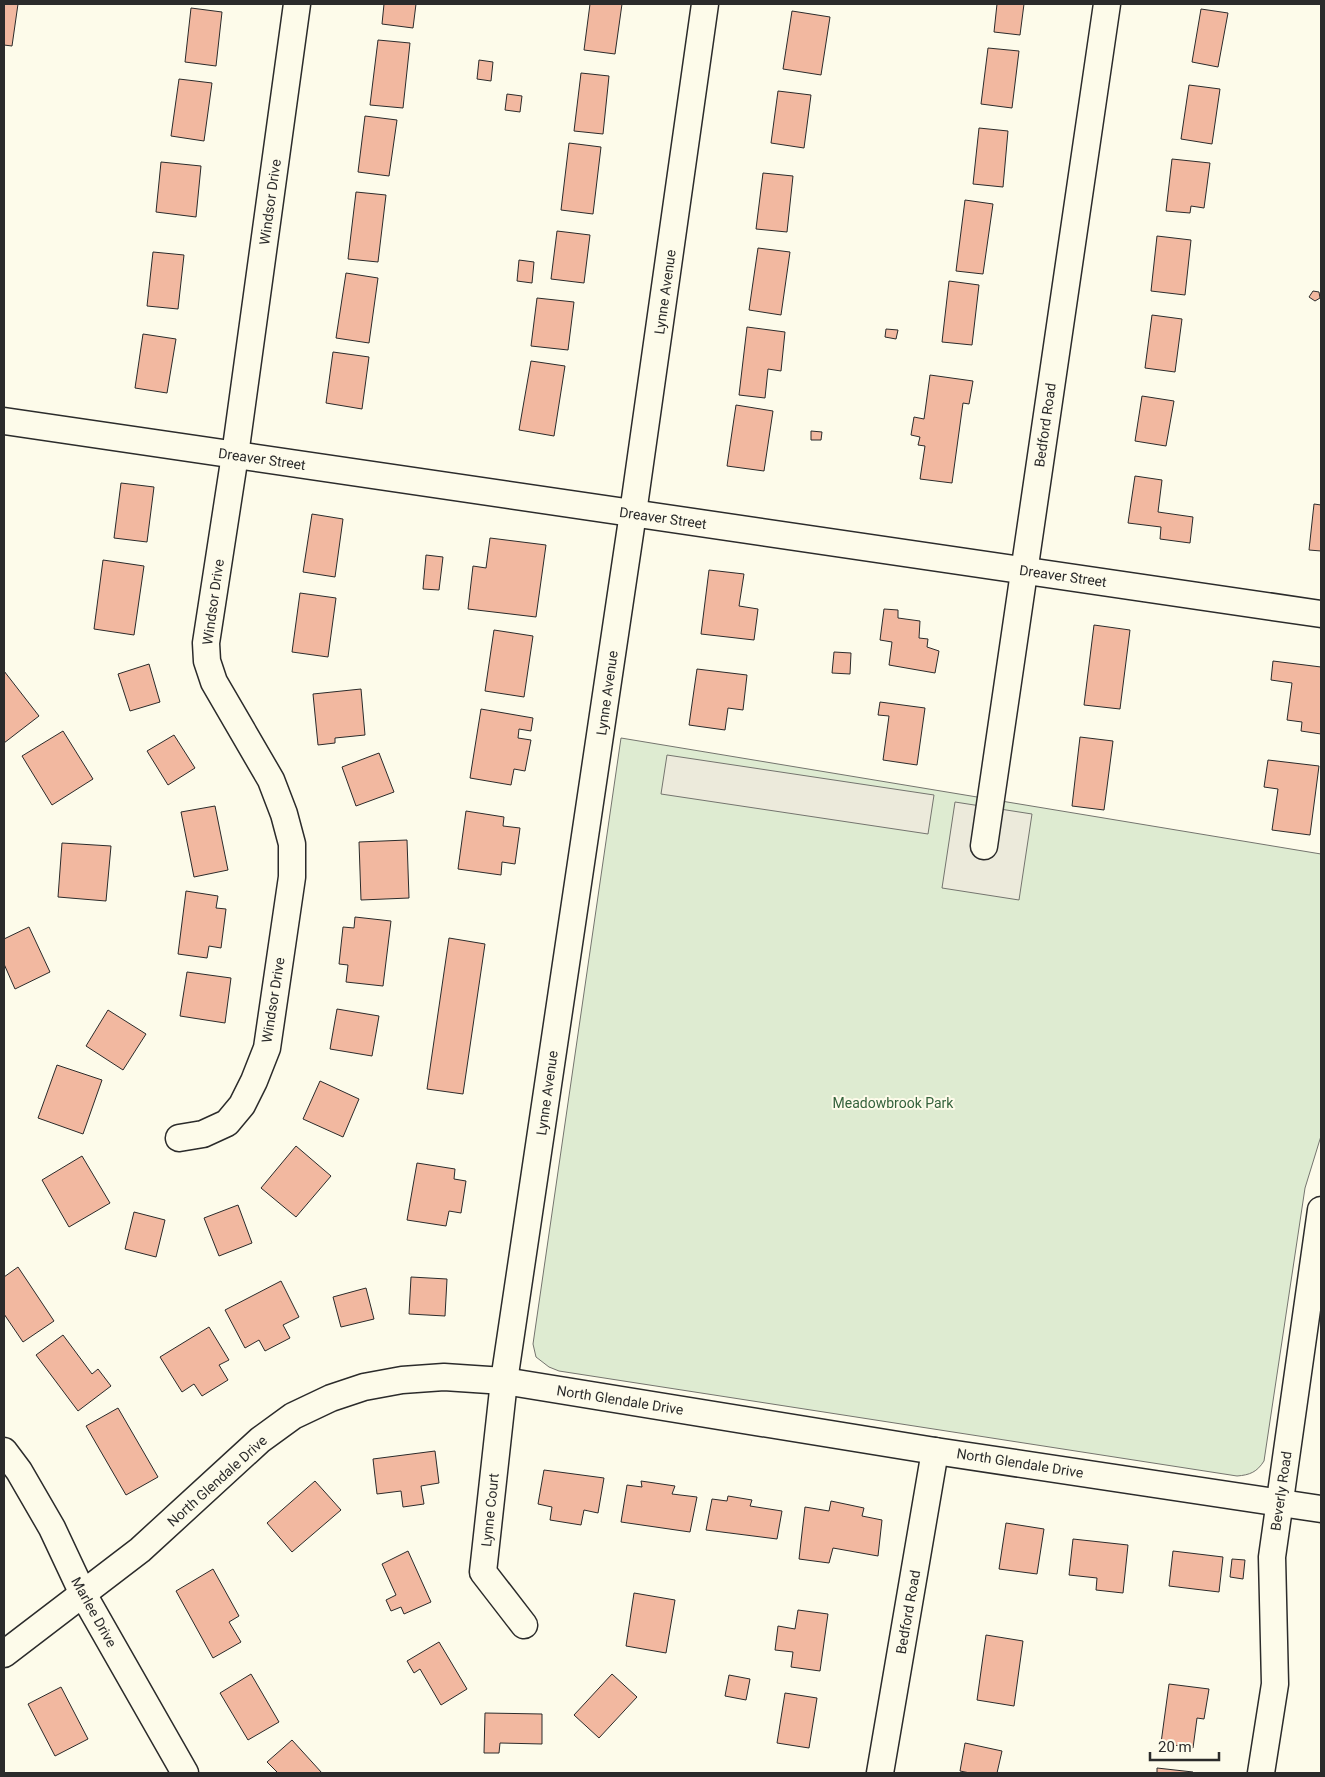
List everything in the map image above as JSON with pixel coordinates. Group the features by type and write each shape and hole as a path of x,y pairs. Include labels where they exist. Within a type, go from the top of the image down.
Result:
{"street":[{"name":"Windsor Drive","path":"179,1138 203,1134 227,1123 242,1105 254,1081 266,1048 292,877 292,844 284,814 271,780 214,682 207,661 206,643 235,455 297,4"},
{"name":"Lynne Avenue","path":"504,1381 633,513 706,4"},
{"name":"Bedford Road","path":"984,846 1107,4"},
{"name":"Dreaver Street","path":"4,421 1321,614"},
{"name":"Beverly Road","path":"1261,1773 1276,1684 1272,1557 1321,1210"},
{"name":"North Glendale Drive","path":"4,1654 140,1550 253,1446 293,1416 331,1398 364,1387 402,1380 444,1377 504,1381 935,1451 1321,1509"},
{"name":"Lynne Court","path":"504,1381 483,1572 524,1625"},
{"name":"Marlee Drive","path":"4,1451 20,1471 52,1528 83,1594 185,1773"},
{"name":"Bedford Road","path":"880,1773 935,1451"}],"green space":[{"name":"Meadowbrook Park","path":"621,738 1321,854 1321,1136 1305,1188 1264,1461 1259,1468 1249,1474 1237,1476 559,1371 549,1367 536,1357 533,1344"}],"shaded area":[{"path":"667,755 934,795 928,834 661,794"},
{"path":"955,802 1032,814 1019,900 942,888"}],"building":[{"path":"4,4 18,4 12,46 4,45"},
{"path":"384,4 416,4 413,28 382,24"},
{"path":"590,4 622,4 615,54 584,50"},
{"path":"997,4 1024,4 1020,35 994,32"},
{"path":"191,8 222,12 216,66 185,62"},
{"path":"1201,9 1228,13 1218,67 1192,62"},
{"path":"792,11 830,17 821,75 783,69"},
{"path":"378,40 410,43 403,108 370,105"},
{"path":"988,48 1019,51 1012,108 981,104"},
{"path":"479,60 493,62 491,81 477,79"},
{"path":"581,73 609,76 603,134 574,131"},
{"path":"179,79 212,83 204,141 171,136"},
{"path":"1189,85 1220,89 1212,144 1181,139"},
{"path":"778,91 811,95 804,148 771,143"},
{"path":"507,94 522,96 520,112 505,110"},
{"path":"365,116 397,120 389,176 358,172"},
{"path":"979,128 1008,131 1003,187 973,184"},
{"path":"569,143 601,147 593,214 561,210"},
{"path":"1172,159 1210,163 1204,208 1191,206 1190,213 1166,211"},
{"path":"161,162 201,166 196,217 156,212"},
{"path":"763,173 793,176 787,232 756,229"},
{"path":"356,192 386,195 378,262 348,259"},
{"path":"965,200 993,204 983,274 956,271"},
{"path":"557,231 590,235 584,283 551,279"},
{"path":"1157,236 1191,240 1185,295 1151,291"},
{"path":"758,248 790,252 781,315 749,310"},
{"path":"153,252 184,255 178,309 147,306"},
{"path":"519,260 534,262 532,283 517,281"},
{"path":"346,273 378,278 369,343 336,338"},
{"path":"949,281 979,285 972,345 942,342"},
{"path":"1313,291 1319,292 1320,298 1315,301 1309,297"},
{"path":"537,298 574,302 568,350 531,346"},
{"path":"1152,315 1182,319 1175,372 1145,368"},
{"path":"747,327 785,332 781,371 768,369 765,398 739,395"},
{"path":"886,329 898,330 896,339 885,337"},
{"path":"143,334 176,339 167,393 135,388"},
{"path":"333,352 369,357 362,409 326,403"},
{"path":"531,361 565,366 554,436 519,430"},
{"path":"930,375 973,381 969,404 963,403 952,483 920,479 925,446 918,445 920,437 911,435 914,417 924,419"},
{"path":"1142,396 1174,401 1166,446 1135,441"},
{"path":"736,405 773,411 764,471 727,466"},
{"path":"811,431 822,432 821,440 811,440"},
{"path":"1135,476 1162,480 1158,512 1193,517 1190,543 1160,539 1161,527 1128,523"},
{"path":"121,483 154,487 147,542 114,538"},
{"path":"1314,504 1321,505 1321,551 1309,550"},
{"path":"312,514 343,519 335,577 303,572"},
{"path":"490,538 546,545 536,617 468,609 473,566 486,568"},
{"path":"426,555 443,557 439,590 423,589"},
{"path":"103,560 144,566 134,635 94,629"},
{"path":"709,570 744,574 739,606 758,609 754,640 701,634"},
{"path":"300,593 336,598 328,657 292,652"},
{"path":"884,609 898,610 898,618 920,621 919,638 928,639 927,647 939,651 935,673 889,665 892,642 880,640"},
{"path":"1094,625 1130,630 1120,709 1084,705"},
{"path":"494,630 533,636 524,697 485,691"},
{"path":"834,652 851,653 850,674 832,673"},
{"path":"1273,661 1321,667 1321,734 1301,731 1302,722 1287,720 1292,683 1271,680"},
{"path":"149,664 160,702 130,711 118,674"},
{"path":"697,669 747,675 743,710 728,708 725,730 689,725"},
{"path":"4,671 39,716 4,743"},
{"path":"361,689 365,735 335,738 335,743 318,745 313,694"},
{"path":"880,702 925,708 917,765 883,760 889,716 878,715"},
{"path":"481,709 533,718 531,731 519,729 518,738 531,740 525,771 514,769 511,785 470,778"},
{"path":"63,731 93,779 52,805 22,756"},
{"path":"174,735 195,768 168,785 147,751"},
{"path":"1080,737 1113,741 1104,810 1072,806"},
{"path":"379,753 394,792 356,806 342,767"},
{"path":"1268,760 1319,766 1310,835 1272,830 1278,789 1264,787"},
{"path":"215,806 228,870 194,877 181,812"},
{"path":"466,811 504,817 503,826 520,828 515,864 502,862 501,875 458,869"},
{"path":"407,840 409,898 361,900 359,842"},
{"path":"62,843 111,846 106,901 58,897"},
{"path":"186,891 218,896 216,908 226,909 221,948 209,946 207,958 178,954"},
{"path":"355,917 391,921 383,986 346,982 348,965 339,964 343,927 354,928"},
{"path":"29,927 50,972 15,989 4,964 4,939"},
{"path":"449,938 485,944 463,1094 427,1089"},
{"path":"187,972 231,978 225,1023 180,1016"},
{"path":"337,1009 379,1016 372,1056 330,1049"},
{"path":"108,1010 146,1034 123,1070 86,1046"},
{"path":"57,1065 102,1080 83,1134 38,1118"},
{"path":"320,1081 359,1099 343,1137 303,1119"},
{"path":"296,1146 331,1176 296,1217 261,1188"},
{"path":"82,1156 110,1203 69,1227 42,1180"},
{"path":"417,1163 455,1169 454,1179 466,1181 461,1213 449,1211 446,1226 407,1220"},
{"path":"238,1205 252,1243 219,1256 204,1218"},
{"path":"134,1212 165,1220 156,1257 125,1249"},
{"path":"18,1267 54,1321 23,1342 4,1314 4,1277"},
{"path":"411,1277 447,1279 445,1316 409,1314"},
{"path":"281,1281 299,1317 283,1325 290,1338 265,1351 259,1340 245,1348 225,1310"},
{"path":"366,1288 374,1319 341,1327 333,1297"},
{"path":"209,1327 229,1360 219,1365 228,1380 202,1396 194,1384 182,1392 160,1357"},
{"path":"63,1335 92,1374 98,1369 111,1386 78,1411 36,1355"},
{"path":"118,1408 158,1477 126,1495 86,1426"},
{"path":"435,1451 439,1483 421,1486 424,1504 403,1507 401,1491 377,1494 373,1459"},
{"path":"544,1470 604,1478 598,1513 584,1510 581,1525 550,1520 552,1507 538,1504"},
{"path":"315,1481 341,1510 292,1552 267,1523"},
{"path":"641,1481 675,1486 672,1494 697,1497 690,1532 621,1522 627,1485 642,1487"},
{"path":"728,1496 752,1500 750,1506 782,1511 777,1539 706,1530 712,1499 727,1501"},
{"path":"831,1501 864,1508 862,1516 882,1520 878,1556 833,1548 829,1563 799,1559 805,1507 829,1511"},
{"path":"1006,1523 1044,1529 1037,1574 999,1569"},
{"path":"1073,1539 1128,1545 1123,1593 1096,1590 1097,1578 1069,1575"},
{"path":"408,1551 431,1602 404,1614 401,1607 391,1611 386,1600 396,1595 382,1564"},
{"path":"1173,1551 1223,1557 1219,1592 1169,1586"},
{"path":"1232,1559 1245,1560 1243,1579 1230,1577"},
{"path":"213,1569 239,1616 229,1622 241,1642 213,1658 176,1591"},
{"path":"634,1593 675,1600 666,1653 626,1646"},
{"path":"798,1610 828,1614 820,1671 791,1667 793,1652 775,1650 778,1626 795,1629"},
{"path":"986,1635 1023,1641 1014,1706 977,1700"},
{"path":"439,1642 467,1689 441,1705 420,1669 414,1673 407,1661"},
{"path":"251,1674 279,1722 248,1740 220,1693"},
{"path":"612,1674 637,1697 599,1738 574,1715"},
{"path":"729,1675 750,1679 746,1700 725,1696"},
{"path":"1169,1684 1209,1689 1204,1719 1197,1718 1193,1748 1161,1743"},
{"path":"61,1687 88,1739 55,1756 28,1704"},
{"path":"785,1693 817,1698 809,1748 777,1743"},
{"path":"485,1713 542,1714 542,1744 500,1743 499,1753 484,1753"},
{"path":"292,1740 322,1773 278,1773 267,1762"},
{"path":"965,1743 1002,1751 997,1773 960,1771"},
{"path":"1157,1768 1193,1772 1193,1773 1157,1773"}]}
